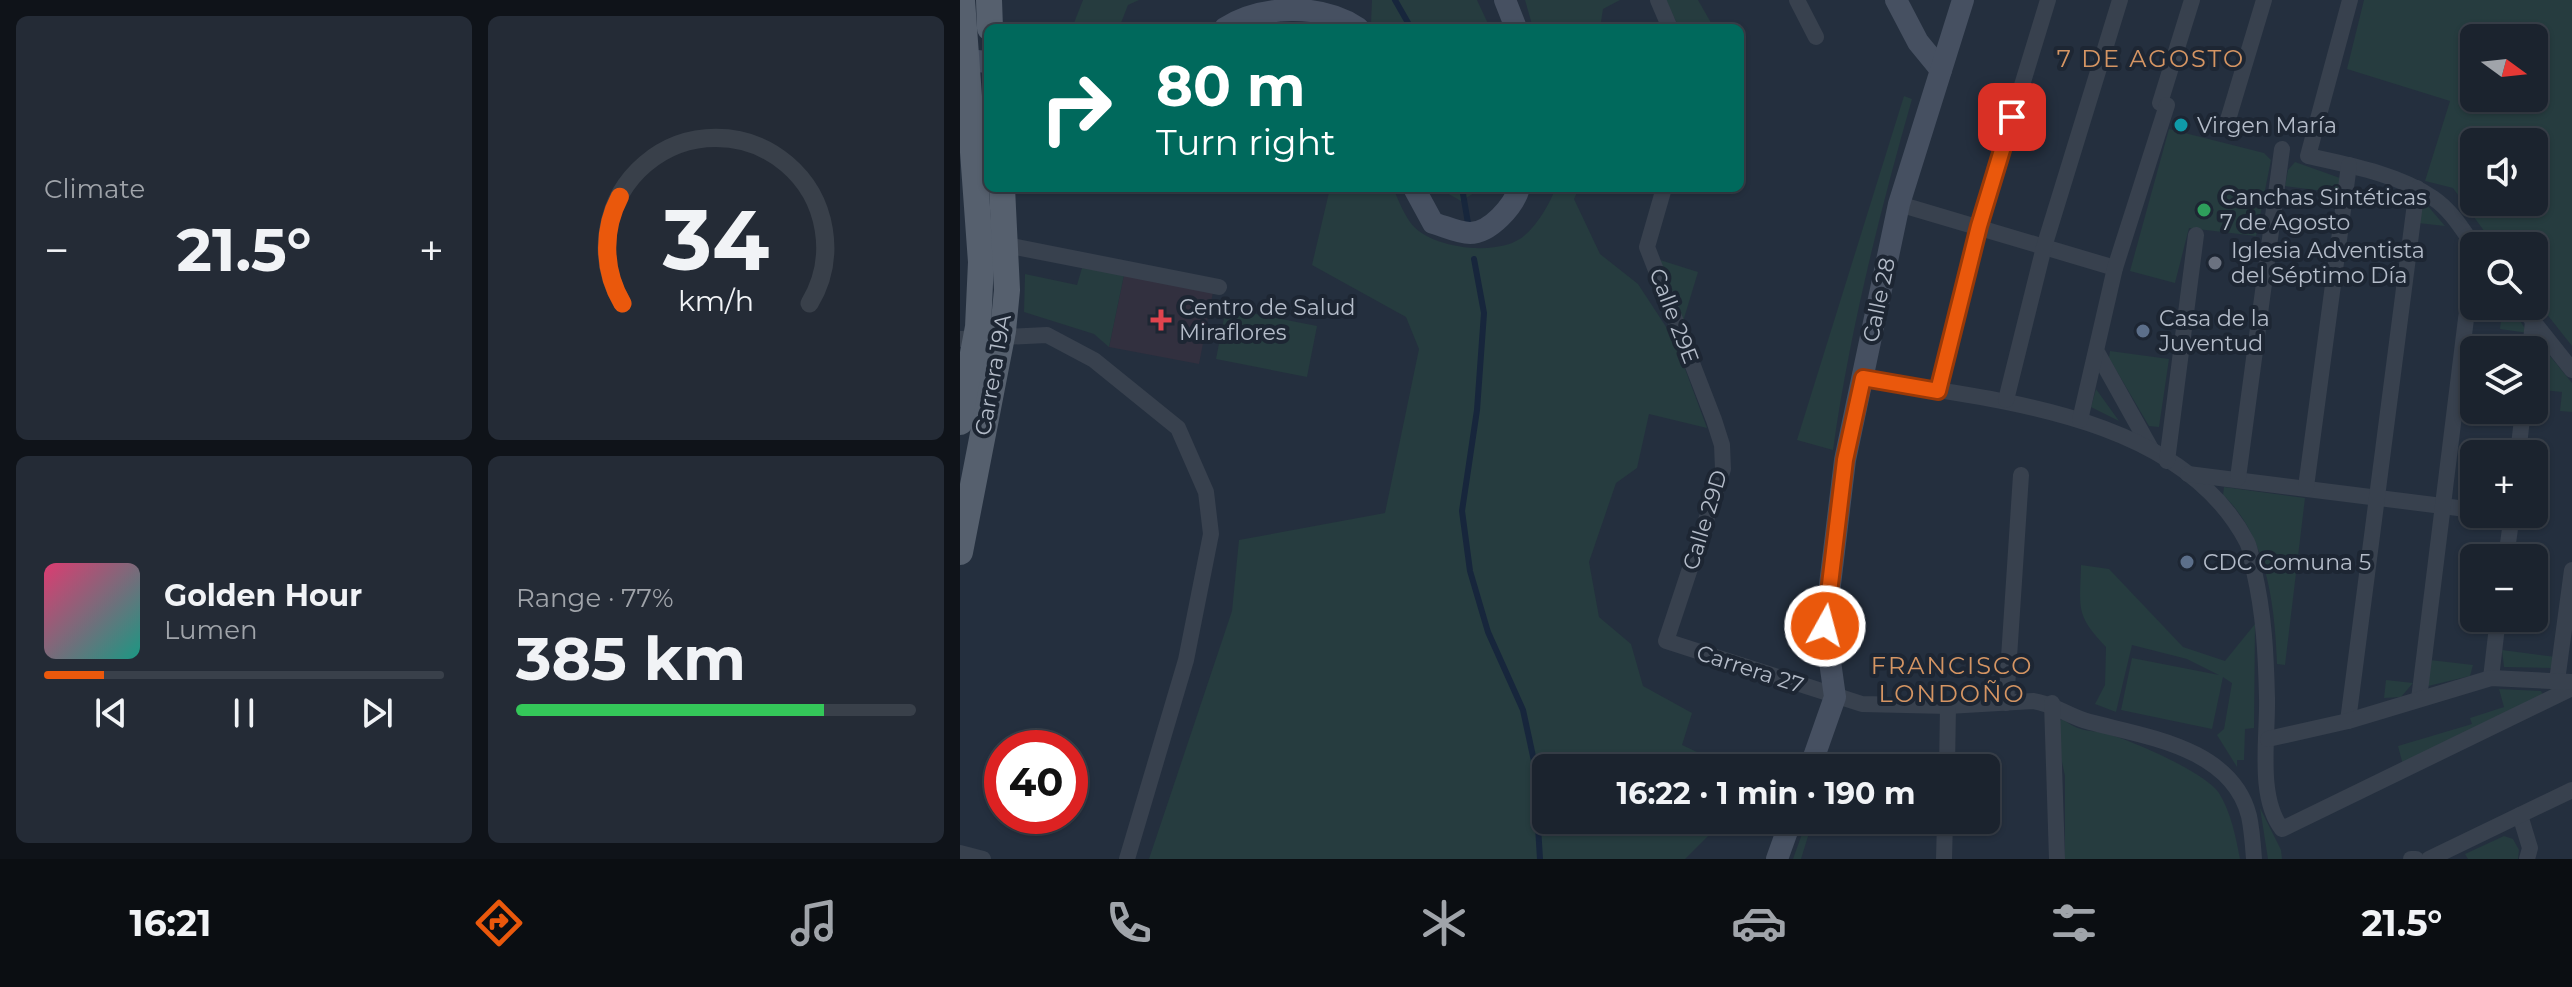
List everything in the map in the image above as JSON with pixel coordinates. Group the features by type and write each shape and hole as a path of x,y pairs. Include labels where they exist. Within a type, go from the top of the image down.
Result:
{"main road":[{"name":"Carrera 19A","path":"960,552 980,291 977,61 962,0"},
{"path":"989,0 990,24"},
{"name":"Carrera 19A","path":"969,419 1003,331 1007,290 1002,192"}],"street":[{"path":"1505,0 1514,24"},
{"path":"1658,0 1668,24"},
{"path":"1797,0 1816,37"},
{"path":"1896,0 1918,42 1941,70"},
{"name":"Calle 28","path":"1815,754 1835,697 1825,626 1845,460 1899,204 1963,0"},
{"path":"1938,391 1979,226 2048,0"},
{"path":"2006,400 2044,247 2120,0"},
{"path":"2080,420 2098,354 2115,268 2192,0"},
{"path":"2227,123 2264,0"},
{"path":"2350,0 2308,156 2349,165 2417,188 2451,214 2464,232"},
{"path":"1232,24 1280,10 1318,13 1347,24"},
{"path":"2238,478 2282,149"},
{"path":"2306,487 2349,165"},
{"path":"2348,721 2417,188"},
{"path":"1416,192 1433,223 1471,233 1488,227 1516,200 1518,192"},
{"name":"Calle 29E","path":"1663,192 1647,247 1706,398"},
{"path":"1899,204 2115,268"},
{"path":"2167,461 2196,235"},
{"path":"1006,245 1219,287"},
{"path":"2419,699 2466,320"},
{"path":"2531,336 2533,321"},
{"path":"2533,321 2572,370"},
{"path":"960,339 1047,335 1094,360 1178,428 1206,492 1211,534 1186,660 1127,859"},
{"path":"2098,354 2151,449"},
{"path":"1863,378 2006,400 2080,420 2151,449 2212,494 2248,543 2265,618 2267,780 2274,819 2282,829 2567,684"},
{"name":"Calle 29D","path":"1666,641 1723,469 1722,445 1706,398"},
{"path":"2186,474 2238,478 2460,508"},
{"path":"2006,703 2021,475"},
{"path":"2567,684 2572,570"},
{"path":"2491,678 2496,632"},
{"name":"Carrera 27","path":"1666,641 1835,697 1888,707 2052,703"},
{"path":"2268,739 2348,721 2491,678 2567,684"},
{"path":"2057,859 2052,703 2086,721 2196,754 2215,763 2234,784 2248,814 2254,859"},
{"path":"1947,754 1948,706"},
{"path":"2248,814 2267,780"},
{"path":"2429,859 2572,790"},
{"path":"2520,815 2530,848 2527,859"},
{"path":"1777,859 1786,834"},
{"path":"1944,859 1945,834"},
{"path":"960,853 983,859"}],"shaded area":[{"name":"Centro de Salud Miraflores","path":"1124,275 1213,292 1199,364 1109,347"}],"green space":[{"path":"1083,0 1139,0 1128,5 1121,24 1074,24"},
{"path":"1372,0 1477,0 1488,24 1372,24"},
{"path":"1525,0 1620,0 1603,9 1601,24 1532,24"},
{"path":"1666,0 1698,0 1712,24 1677,24"},
{"path":"2364,0 2572,0 2572,346 2548,316 2548,232 2485,232 2473,216 2548,216 2548,128 2460,128 2460,198 2453,188 2425,181 2450,101 2347,69"},
{"path":"1904,96 1912,99 1866,273 1833,450 1797,440"},
{"name":"Canchas Sintéticas 7 de Agosto","path":"2169,129 2264,153 2271,160 2256,236 2189,228 2175,283 2130,271"},
{"path":"2295,162 2340,178 2339,193 2285,186 2288,170"},
{"path":"1329,192 1395,192 1407,218 1419,231 1448,244 1483,248 1514,242 1525,235 1535,225 1554,192 1577,192 1574,199 1600,254 1638,284 1674,339 1707,428 1649,414 1637,468 1616,483 1589,562 1599,617 1631,644 1643,686 1692,713 1682,745 1701,754 1532,754 1532,834 1709,834 1685,859 1149,859 1232,611 1239,540 1385,513 1419,349 1406,317 1312,265"},
{"path":"1445,192 1476,192 1461,201"},
{"path":"2421,205 2427,205 2445,226 2418,223"},
{"path":"1660,260 1698,272 1682,325"},
{"path":"1082,268 1124,275 1109,347 1094,334 1024,312 1025,274 1077,285"},
{"path":"1226,308 1317,326 1307,377 1216,359"},
{"path":"2501,320 2519,320 2528,333 2500,329"},
{"path":"2110,351 2169,359 2159,427 2149,426 2109,358"},
{"path":"2548,353 2572,383 2572,412 2560,411 2562,392 2548,390"},
{"path":"2096,389 2119,421 2091,407"},
{"path":"2224,487 2305,498 2285,665 2277,664 2271,596 2259,551 2238,512 2223,495"},
{"path":"2081,565 2109,569 2183,647 2225,661 2255,624 2254,728 2245,729 2244,760 2237,760 2237,767 2217,735 2224,729 2232,683 2223,677 2212,729 2121,710 2132,658 2219,675 2187,659 2132,645 2116,712 2095,704 2105,685 2106,647 2084,618 2080,592"},
{"path":"2502,650 2556,657 2551,668 2504,667"},
{"path":"2430,660 2473,665 2470,676 2428,686"},
{"path":"2386,680 2413,683 2401,697 2384,698"},
{"path":"2499,689 2541,691 2543,695 2403,765 2398,746 2472,724 2470,718 2504,707"},
{"path":"2063,719 2078,728 2116,736 2148,749 2183,766 2211,785 2227,808 2240,859 2065,859 2065,776 2059,748 2059,721"},
{"path":"2260,808 2281,850 2282,859 2268,859"},
{"path":"1802,834 1809,834 1801,859 1793,859"},
{"path":"2504,836 2513,839 2519,850 2518,859 2468,859 2465,854"}],"waterway":[{"path":"1395,0 1409,24"},
{"path":"1463,192 1468,223"},
{"path":"1474,259 1484,313 1477,410 1462,511 1470,571 1488,632 1523,710 1534,761 1540,859"}],"place":[{"name":"Virgen María","path":"2181,125"},
{"name":"Canchas Sintéticas 7 de Agosto","path":"2204,210"},
{"name":"Iglesia Adventista del Séptimo Día","path":"2215,263"},
{"name":"Centro de Salud Miraflores","path":"1161,320"},
{"name":"Casa de la Juventud","path":"2143,331"},
{"name":"CDC Comuna 5","path":"2187,562"}],"district":[{"name":"7 DE AGOSTO","path":"2151,58"},
{"name":"FRANCISCO LONDOÑO","path":"1952,679"}],"route":[{"path":"1825,626 1845,460 1863,378 1938,391 1979,226 2012,117"}]}
